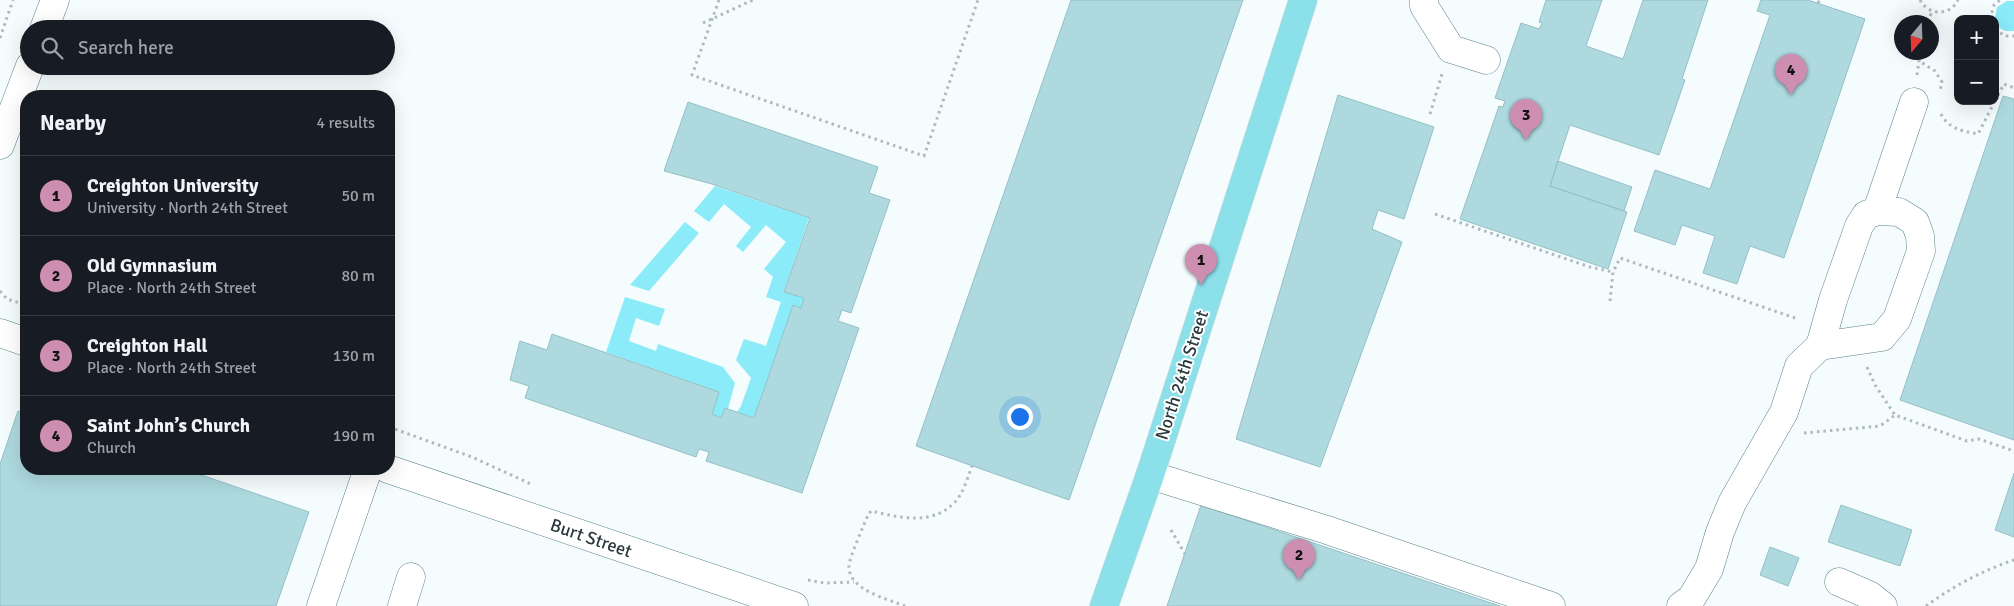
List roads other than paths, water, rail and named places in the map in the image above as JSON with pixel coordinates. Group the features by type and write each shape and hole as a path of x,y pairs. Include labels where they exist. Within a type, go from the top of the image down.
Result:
{"main road":[{"name":"North 24th Street","path":"1104,606 1150,475 1303,0"}],"street":[{"path":"47,20 55,0"},
{"path":"1424,0 1424,6 1451,49 1486,60"},
{"path":"21,90 27,75"},
{"path":"0,145 20,92"},
{"path":"1877,211 1930,103"},
{"path":"1681,606 1691,599 1708,569 1732,503 1784,412 1799,366 1822,337 1859,226 1866,215 1877,211 1900,212 1915,222 1920,236 1921,251 1897,319 1882,337 1862,341 1822,337"},
{"path":"0,333 20,340"},
{"name":"Burt Street","path":"395,471 794,606"},
{"path":"321,606 366,475"},
{"path":"1150,475 1327,530 1551,606"},
{"path":"402,606 411,577"},
{"path":"1838,582 1869,595 1883,606"}],"place":[{"name":"Saint John’s Church","path":"1791,95"},
{"name":"Creighton Hall","path":"1526,140"},
{"name":"Creighton University","path":"1201,285"},
{"name":"Old Gymnasium","path":"1299,580"}]}
